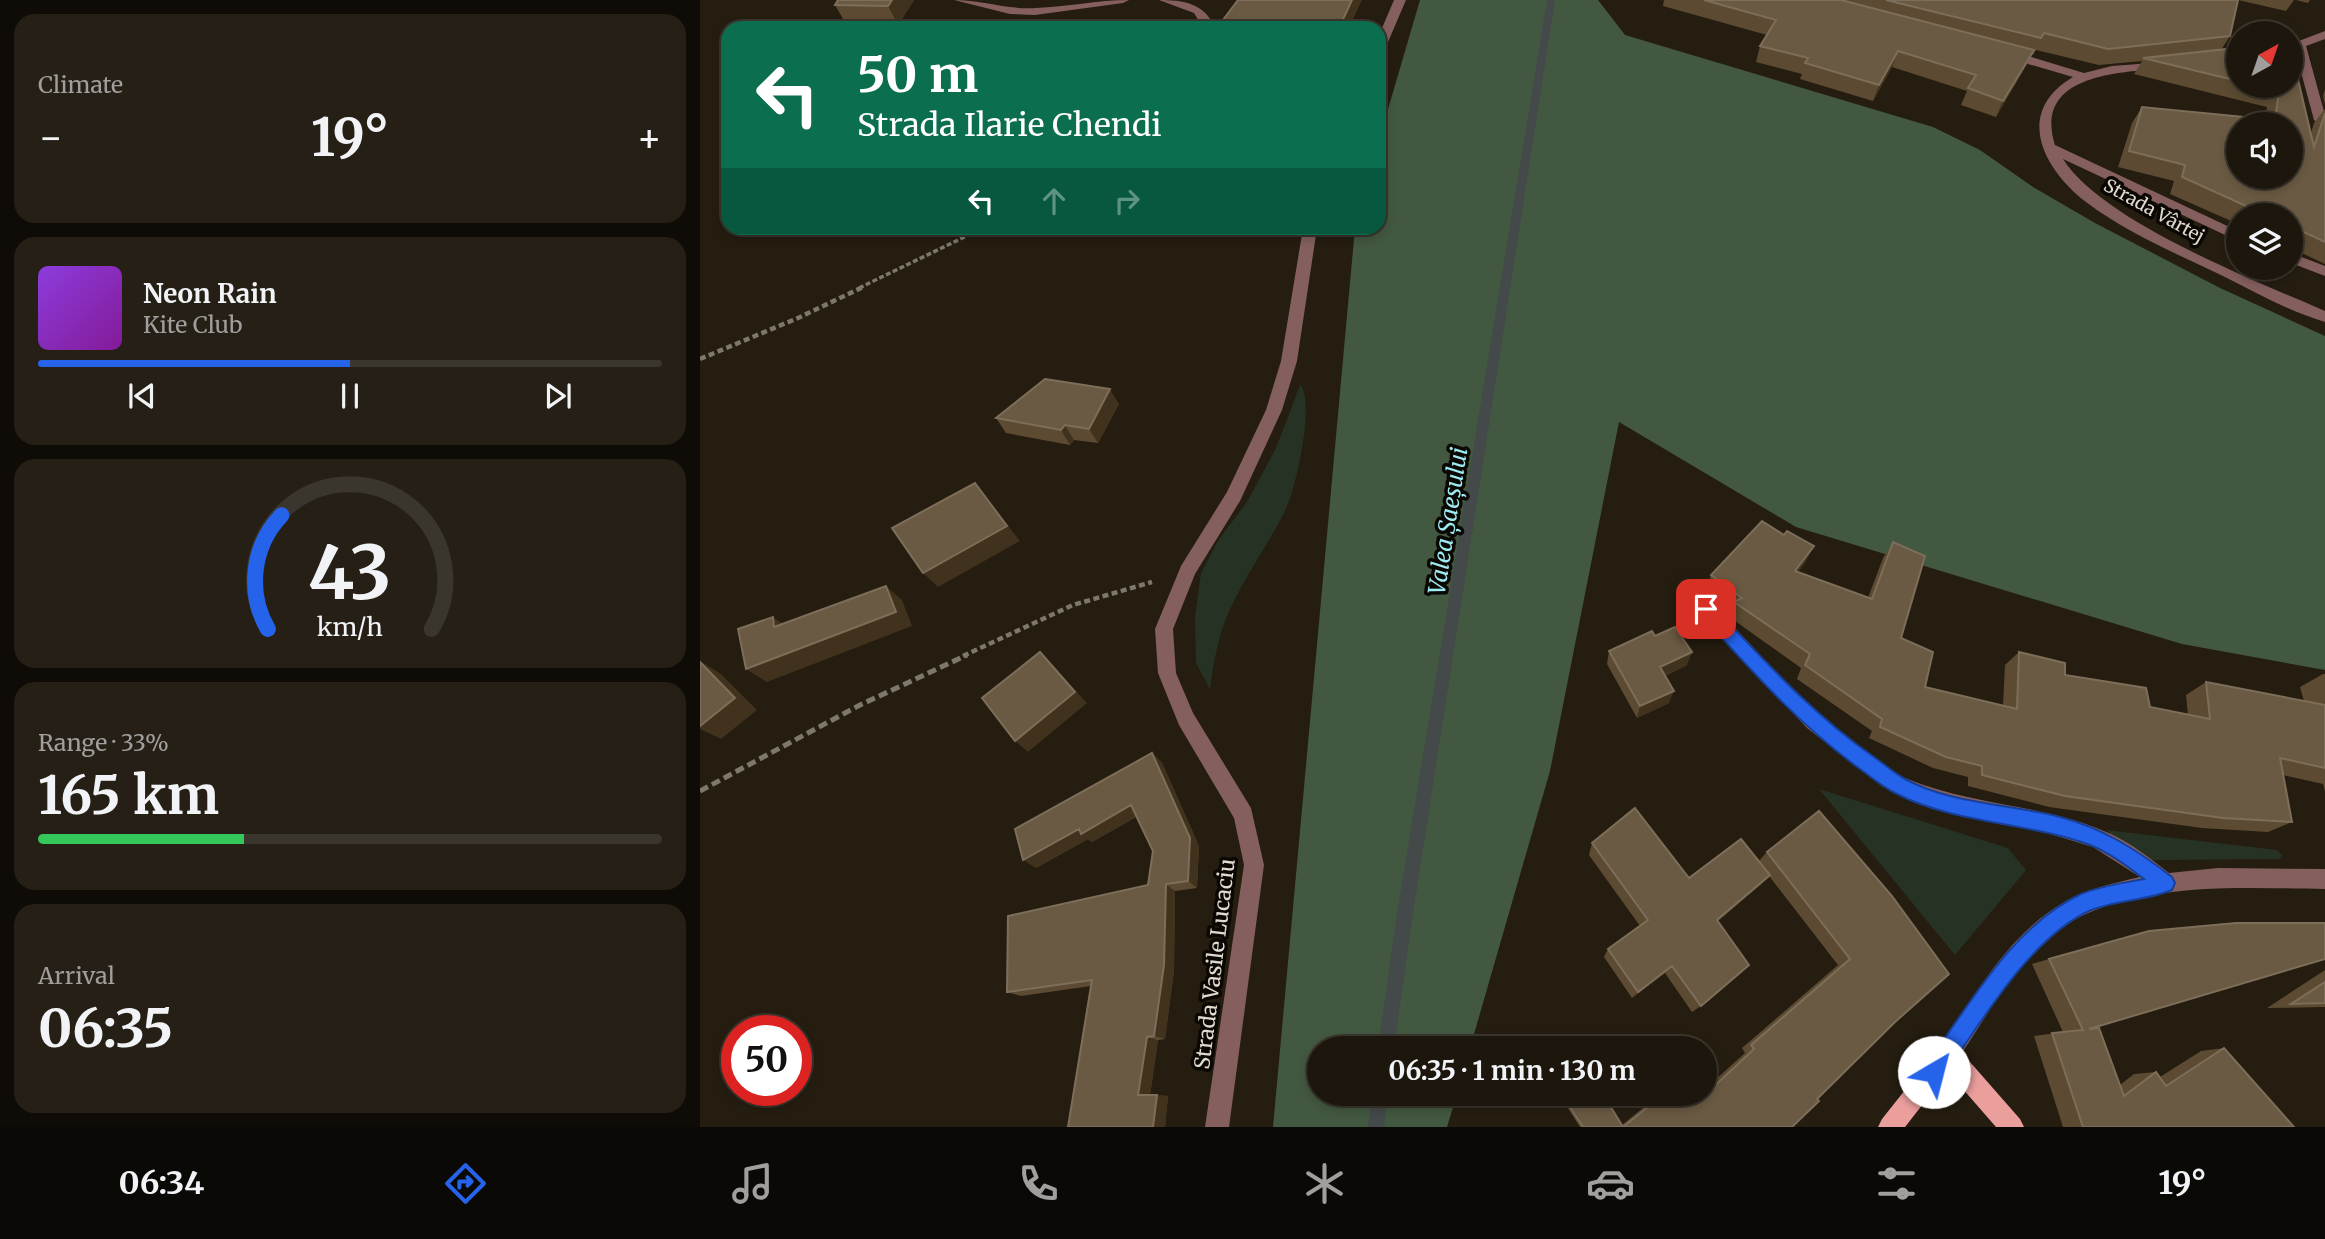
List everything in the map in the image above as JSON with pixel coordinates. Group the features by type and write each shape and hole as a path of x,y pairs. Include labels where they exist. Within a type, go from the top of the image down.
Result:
{"main road":[{"path":"1890,1127 1948,1054 2012,1127"}],"street":[{"path":"960,0 1010,11 1035,12 1123,0"},
{"path":"1165,0 1193,7 1204,15 1206,21"},
{"path":"1386,33 1400,0"},
{"path":"2303,44 2325,35"},
{"path":"1998,52 2082,76 2108,70 2173,64"},
{"path":"2303,70 2320,120 2325,126"},
{"name":"Strada Vârtej","path":"2082,76 2053,99 2044,116 2050,149 2082,192 2117,216 2182,250 2325,317"},
{"path":"2050,149 2226,230"},
{"name":"Strada Vasile Lucaciu","path":"1217,1127 1254,864 1244,815 1186,719 1167,673 1164,629 1187,571 1234,496 1274,410 1289,361 1309,235"},
{"path":"2303,263 2325,271"},
{"path":"1706,609 1776,685 1827,735 1900,786 1948,803 2060,826 2096,838 2129,855 2165,883"},
{"path":"1948,1054 2019,954 2045,928 2085,902 2165,883 2255,877 2325,878"}],"path":[{"path":"700,359 797,318 969,235"},
{"path":"700,791 860,705 1073,605 1187,571"}],"green space":[{"path":"1420,0 1598,0 1625,35 1933,127 1980,150 2033,187 2095,223 2220,288 2325,336 2325,670 2182,644 1796,527 1619,422 1550,771 1473,1036 1307,1036 1307,1106 1453,1106 1447,1127 1273,1127 1354,235 1386,235 1386,116"},
{"path":"1300,385 1306,409 1305,428 1289,503 1225,621 1210,689 1196,663 1195,617 1201,573 1219,539 1247,502 1276,448"},
{"path":"1819,789 2008,848 2026,870 1955,955"},
{"path":"2106,830 2277,850 2282,855 2280,859 2144,860"}],"building":[{"path":"838,0 892,0 888,6 835,5"},
{"path":"1238,0 1352,0 1342,21 1222,21"},
{"path":"1704,0 1841,0 2034,50 2003,101 1968,88 1976,75 1898,51 1879,85 1805,63 1808,58 1760,46 1776,20"},
{"path":"1886,0 2238,0 2233,21 2226,21 2226,36 2108,49 2044,33 2041,38"},
{"path":"2226,49 2226,78 2143,58"},
{"path":"2278,98 2302,98 2314,147 2325,113 2325,242 2303,232 2303,203 2239,203 2182,177 2185,165 2129,151 2142,107 2226,115 2226,189 2303,189 2303,112 2276,112"},
{"path":"1045,379 1110,389 1089,429 1065,425 1061,430 996,418"},
{"path":"975,483 1007,526 923,573 892,528"},
{"path":"1762,521 1784,535 1787,531 1814,546 1795,571 1872,599 1893,542 1925,556 1901,638 1933,652 1925,687 2017,709 2019,652 2065,663 2065,675 2146,688 2150,707 2210,719 2206,682 2325,705 2325,768 2280,758 2292,822 2223,818 2065,796 1982,775 1982,766 1946,757 1880,727 1882,719 1805,665 1810,654 1734,602 1742,598 1711,575"},
{"path":"886,586 896,612 746,669 738,629 773,617 774,627"},
{"path":"1675,627 1692,652 1660,667 1674,691 1640,706 1609,651 1652,631 1655,636"},
{"path":"1040,652 1075,692 1015,741 982,698"},
{"path":"700,662 735,698 700,726"},
{"path":"1152,753 1190,838 1188,881 1166,884 1164,965 1154,1036 1147,1037 1138,1095 1157,1095 1153,1127 1068,1127 1092,980 1007,992 1008,916 1148,885 1153,851 1131,805 1081,834 1079,829 1023,860 1015,829"},
{"path":"1635,808 1689,878 1741,839 1770,875 1717,920 1749,965 1701,1006 1672,966 1638,992 1608,949 1648,920 1592,843"},
{"path":"1819,811 1892,896 1949,974 1895,1022 1792,1127 1623,1127 1649,1106 1717,1106 1717,1084 1754,1049 1751,1045 1850,959 1767,852"},
{"path":"2236,923 2325,923 2325,959 2089,1029 2099,1028 2124,1096 2156,1072 2166,1086 2224,1048 2294,1127 2083,1127 2052,1033 2083,1030 2049,959 2149,931"},
{"path":"2325,982 2325,1003 2291,1004"},
{"path":"1569,1106 1610,1106 1623,1127 1583,1127"}],"waterway":[{"name":"Valea Șaeșului","path":"1388,1036 1551,0"},
{"name":"Valea Șaeșului","path":"1376,1127 1379,1106"}],"route":[{"path":"1706,609 1776,685 1827,735 1874,771 1900,786 1948,803 2060,826 2096,838 2129,855 2165,883 2085,902 2045,928 2019,954 1934,1072"}]}
